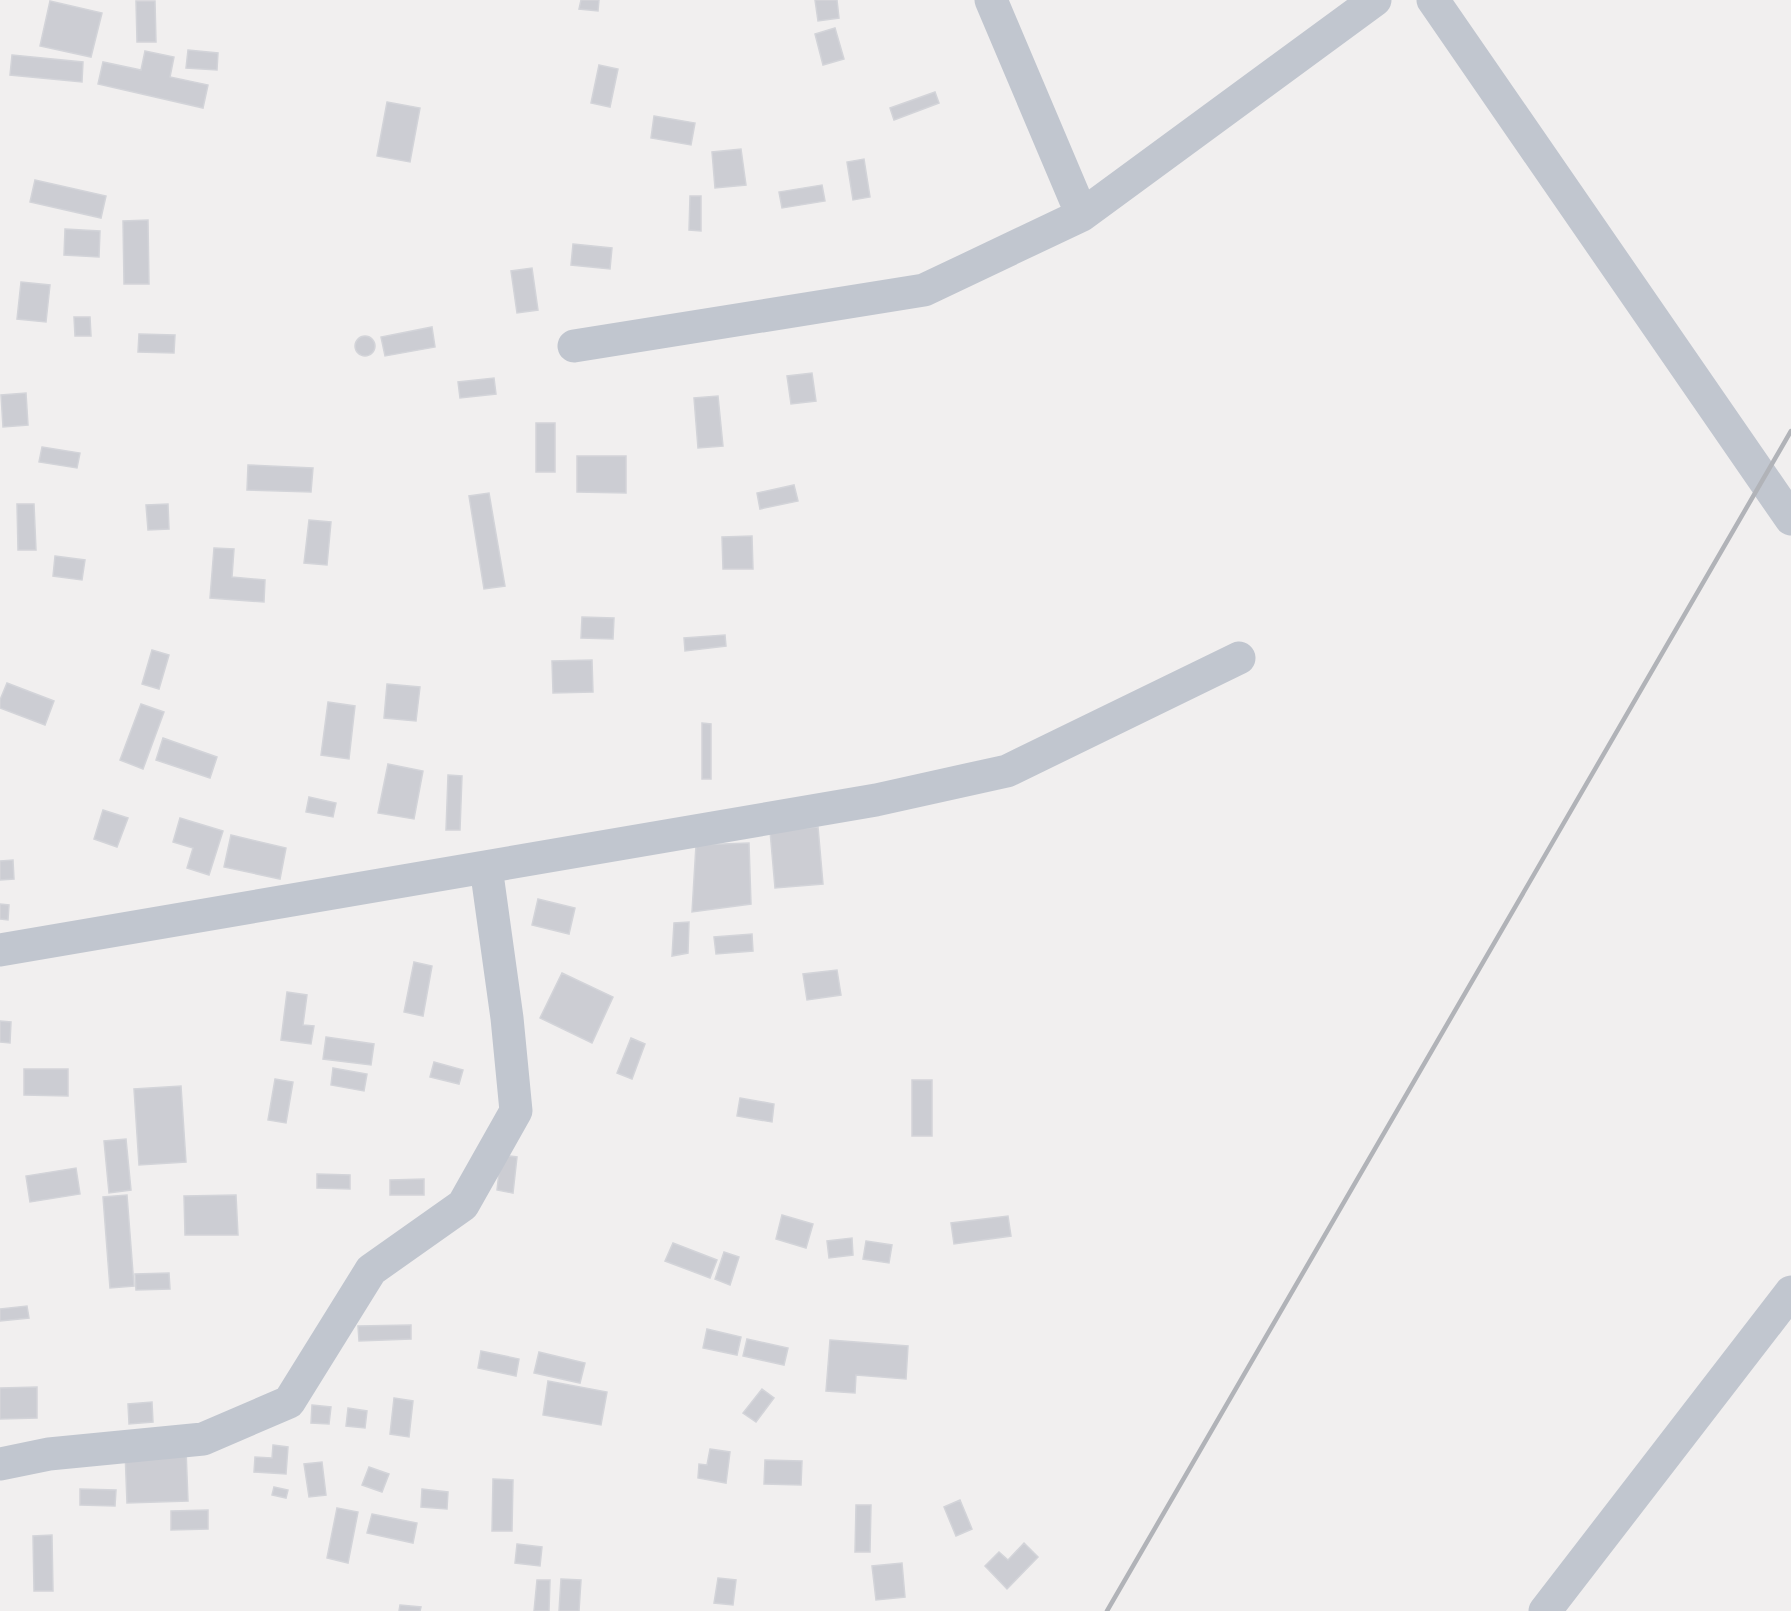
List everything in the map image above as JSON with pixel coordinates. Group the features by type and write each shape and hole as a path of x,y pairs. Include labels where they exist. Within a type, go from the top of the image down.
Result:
{"street":[{"path":"991,0 1082,215"},
{"path":"574,346 924,290 1082,215 1375,0"},
{"path":"1433,0 1791,519"},
{"path":"0,950 876,800 1006,771 1239,658"},
{"path":"0,1464 49,1454 203,1439 290,1402 371,1270 463,1205 516,1110 507,1018 486,867"},
{"path":"1545,1611 1791,1292"}],"building":[{"path":"581,0 599,0 598,11 579,9"},
{"path":"815,0 837,0 839,18 818,21"},
{"path":"50,1 102,13 91,57 40,46"},
{"path":"136,1 155,1 156,42 137,42"},
{"path":"835,28 844,59 823,65 815,34"},
{"path":"188,50 218,53 217,70 186,68"},
{"path":"145,51 174,57 170,77 208,85 203,108 98,84 103,62 141,70"},
{"path":"12,55 83,62 82,82 10,75"},
{"path":"599,65 618,69 610,107 591,103"},
{"path":"935,92 939,103 894,120 890,108"},
{"path":"387,102 420,108 410,162 377,156"},
{"path":"654,116 695,123 691,145 651,138"},
{"path":"741,149 746,185 715,188 712,152"},
{"path":"864,159 870,197 853,200 847,162"},
{"path":"35,180 106,196 101,218 30,202"},
{"path":"822,185 825,201 782,208 779,192"},
{"path":"690,196 701,196 701,231 689,230"},
{"path":"148,220 149,284 124,284 123,221"},
{"path":"65,229 100,231 99,257 64,255"},
{"path":"573,244 612,248 610,269 571,265"},
{"path":"532,268 538,310 517,313 511,271"},
{"path":"21,282 50,285 46,322 17,319"},
{"path":"74,317 90,317 91,336 75,336"},
{"path":"432,327 435,347 385,356 381,337"},
{"path":"139,334 175,335 174,353 138,352"},
{"path":"361,336 369,336 375,342 375,350 369,356 361,356 355,350 355,342"},
{"path":"812,373 816,401 791,404 787,376"},
{"path":"494,378 496,394 460,398 458,382"},
{"path":"26,393 28,425 3,427 1,395"},
{"path":"718,396 723,446 698,448 694,398"},
{"path":"536,423 555,423 555,472 536,472"},
{"path":"42,447 80,453 77,468 39,462"},
{"path":"577,456 626,456 626,493 577,492"},
{"path":"248,465 313,468 311,492 247,490"},
{"path":"794,485 798,501 760,509 757,493"},
{"path":"489,493 505,586 484,589 469,496"},
{"path":"17,504 34,504 36,550 18,550"},
{"path":"168,504 169,529 148,530 146,505"},
{"path":"309,520 331,522 327,565 304,563"},
{"path":"752,536 753,569 723,569 722,537"},
{"path":"214,548 234,549 232,577 265,580 264,602 210,598"},
{"path":"55,556 85,560 82,580 53,576"},
{"path":"582,617 614,618 613,639 581,638"},
{"path":"725,635 726,646 685,651 684,638"},
{"path":"152,650 169,655 159,689 142,684"},
{"path":"592,660 593,692 553,693 552,661"},
{"path":"7,683 54,701 45,725 0,708 0,700"},
{"path":"387,684 420,687 416,721 384,718"},
{"path":"328,702 355,706 349,759 321,755"},
{"path":"141,704 164,712 143,769 120,760"},
{"path":"702,723 711,724 711,779 702,779"},
{"path":"163,738 217,757 210,778 156,760"},
{"path":"388,764 423,771 414,819 378,813"},
{"path":"448,775 462,776 460,830 446,830"},
{"path":"309,797 336,803 333,817 306,812"},
{"path":"103,810 128,818 117,847 94,839"},
{"path":"180,818 223,831 209,875 187,868 193,848 173,842"},
{"path":"818,827 823,884 775,888 770,831"},
{"path":"231,835 286,848 280,879 224,867"},
{"path":"749,843 751,904 692,912 696,845"},
{"path":"13,860 14,879 0,880 0,861"},
{"path":"538,899 575,908 569,934 532,925"},
{"path":"0,904 9,905 8,920 0,919"},
{"path":"689,922 688,953 672,956 674,923"},
{"path":"752,934 753,951 716,954 714,937"},
{"path":"414,962 432,966 423,1016 404,1012"},
{"path":"837,970 841,995 807,1000 803,974"},
{"path":"562,973 613,997 592,1043 540,1018"},
{"path":"287,992 307,995 303,1025 314,1026 311,1044 281,1040"},
{"path":"0,1021 11,1022 10,1043 0,1042"},
{"path":"326,1037 374,1044 371,1065 323,1059"},
{"path":"631,1038 645,1044 632,1079 617,1073"},
{"path":"434,1062 463,1070 459,1084 430,1077"},
{"path":"333,1068 367,1074 364,1091 331,1085"},
{"path":"24,1069 68,1069 68,1096 24,1095"},
{"path":"275,1079 293,1082 286,1123 268,1120"},
{"path":"912,1080 932,1080 932,1136 912,1136"},
{"path":"181,1086 186,1162 139,1165 134,1089"},
{"path":"740,1098 774,1104 772,1122 737,1116"},
{"path":"126,1139 131,1190 109,1193 104,1141"},
{"path":"501,1155 517,1157 513,1193 497,1190"},
{"path":"76,1168 80,1194 30,1202 26,1176"},
{"path":"317,1174 350,1175 350,1189 317,1188"},
{"path":"424,1179 424,1195 390,1195 390,1180"},
{"path":"127,1195 134,1286 110,1288 103,1197"},
{"path":"236,1195 238,1235 185,1235 184,1196"},
{"path":"782,1215 813,1224 806,1248 776,1239"},
{"path":"1008,1216 1011,1236 954,1244 951,1223"},
{"path":"852,1238 853,1255 829,1258 827,1241"},
{"path":"866,1241 892,1245 889,1263 863,1259"},
{"path":"673,1243 717,1260 710,1278 665,1261"},
{"path":"724,1252 739,1257 730,1285 715,1279"},
{"path":"169,1273 170,1289 136,1290 135,1274"},
{"path":"27,1306 29,1318 0,1321 0,1309"},
{"path":"411,1325 411,1339 359,1341 358,1326"},
{"path":"707,1329 741,1337 737,1355 703,1348"},
{"path":"747,1339 788,1348 784,1365 743,1356"},
{"path":"830,1340 908,1346 906,1379 856,1375 855,1393 826,1391"},
{"path":"481,1351 519,1359 516,1376 478,1368"},
{"path":"539,1352 585,1363 580,1383 534,1373"},
{"path":"548,1381 607,1392 601,1425 543,1415"},
{"path":"37,1387 37,1418 0,1419 0,1388"},
{"path":"762,1389 774,1398 756,1422 743,1413"},
{"path":"394,1398 413,1401 409,1437 390,1434"},
{"path":"152,1402 153,1422 129,1424 128,1404"},
{"path":"312,1405 331,1407 329,1424 311,1423"},
{"path":"348,1408 367,1411 365,1428 346,1426"},
{"path":"273,1445 288,1447 286,1474 254,1472 255,1457 272,1458"},
{"path":"186,1449 188,1501 127,1503 125,1451"},
{"path":"710,1449 730,1452 726,1483 698,1478 699,1464 707,1465"},
{"path":"765,1460 802,1461 801,1485 764,1484"},
{"path":"322,1462 326,1495 309,1497 304,1464"},
{"path":"369,1467 389,1474 382,1492 362,1485"},
{"path":"493,1479 513,1480 512,1531 492,1531"},
{"path":"274,1487 288,1490 286,1498 272,1495"},
{"path":"80,1489 116,1490 115,1506 80,1505"},
{"path":"422,1489 448,1492 447,1509 421,1507"},
{"path":"960,1500 972,1529 956,1536 944,1507"},
{"path":"856,1505 871,1505 870,1552 855,1552"},
{"path":"337,1508 358,1512 348,1563 327,1558"},
{"path":"208,1510 208,1529 171,1530 171,1511"},
{"path":"372,1514 417,1523 413,1543 367,1533"},
{"path":"52,1535 53,1591 34,1591 33,1536"},
{"path":"1024,1543 1038,1557 1007,1589 985,1566 999,1552 1008,1560"},
{"path":"517,1544 542,1547 540,1566 515,1563"},
{"path":"902,1563 905,1597 876,1600 872,1566"},
{"path":"718,1578 736,1580 733,1605 714,1603"},
{"path":"561,1579 581,1580 579,1611 559,1611"},
{"path":"537,1580 550,1580 549,1611 534,1611"},
{"path":"400,1605 421,1607 420,1611 399,1611"}],"railway":[{"path":"1107,1611 1791,431"}]}
